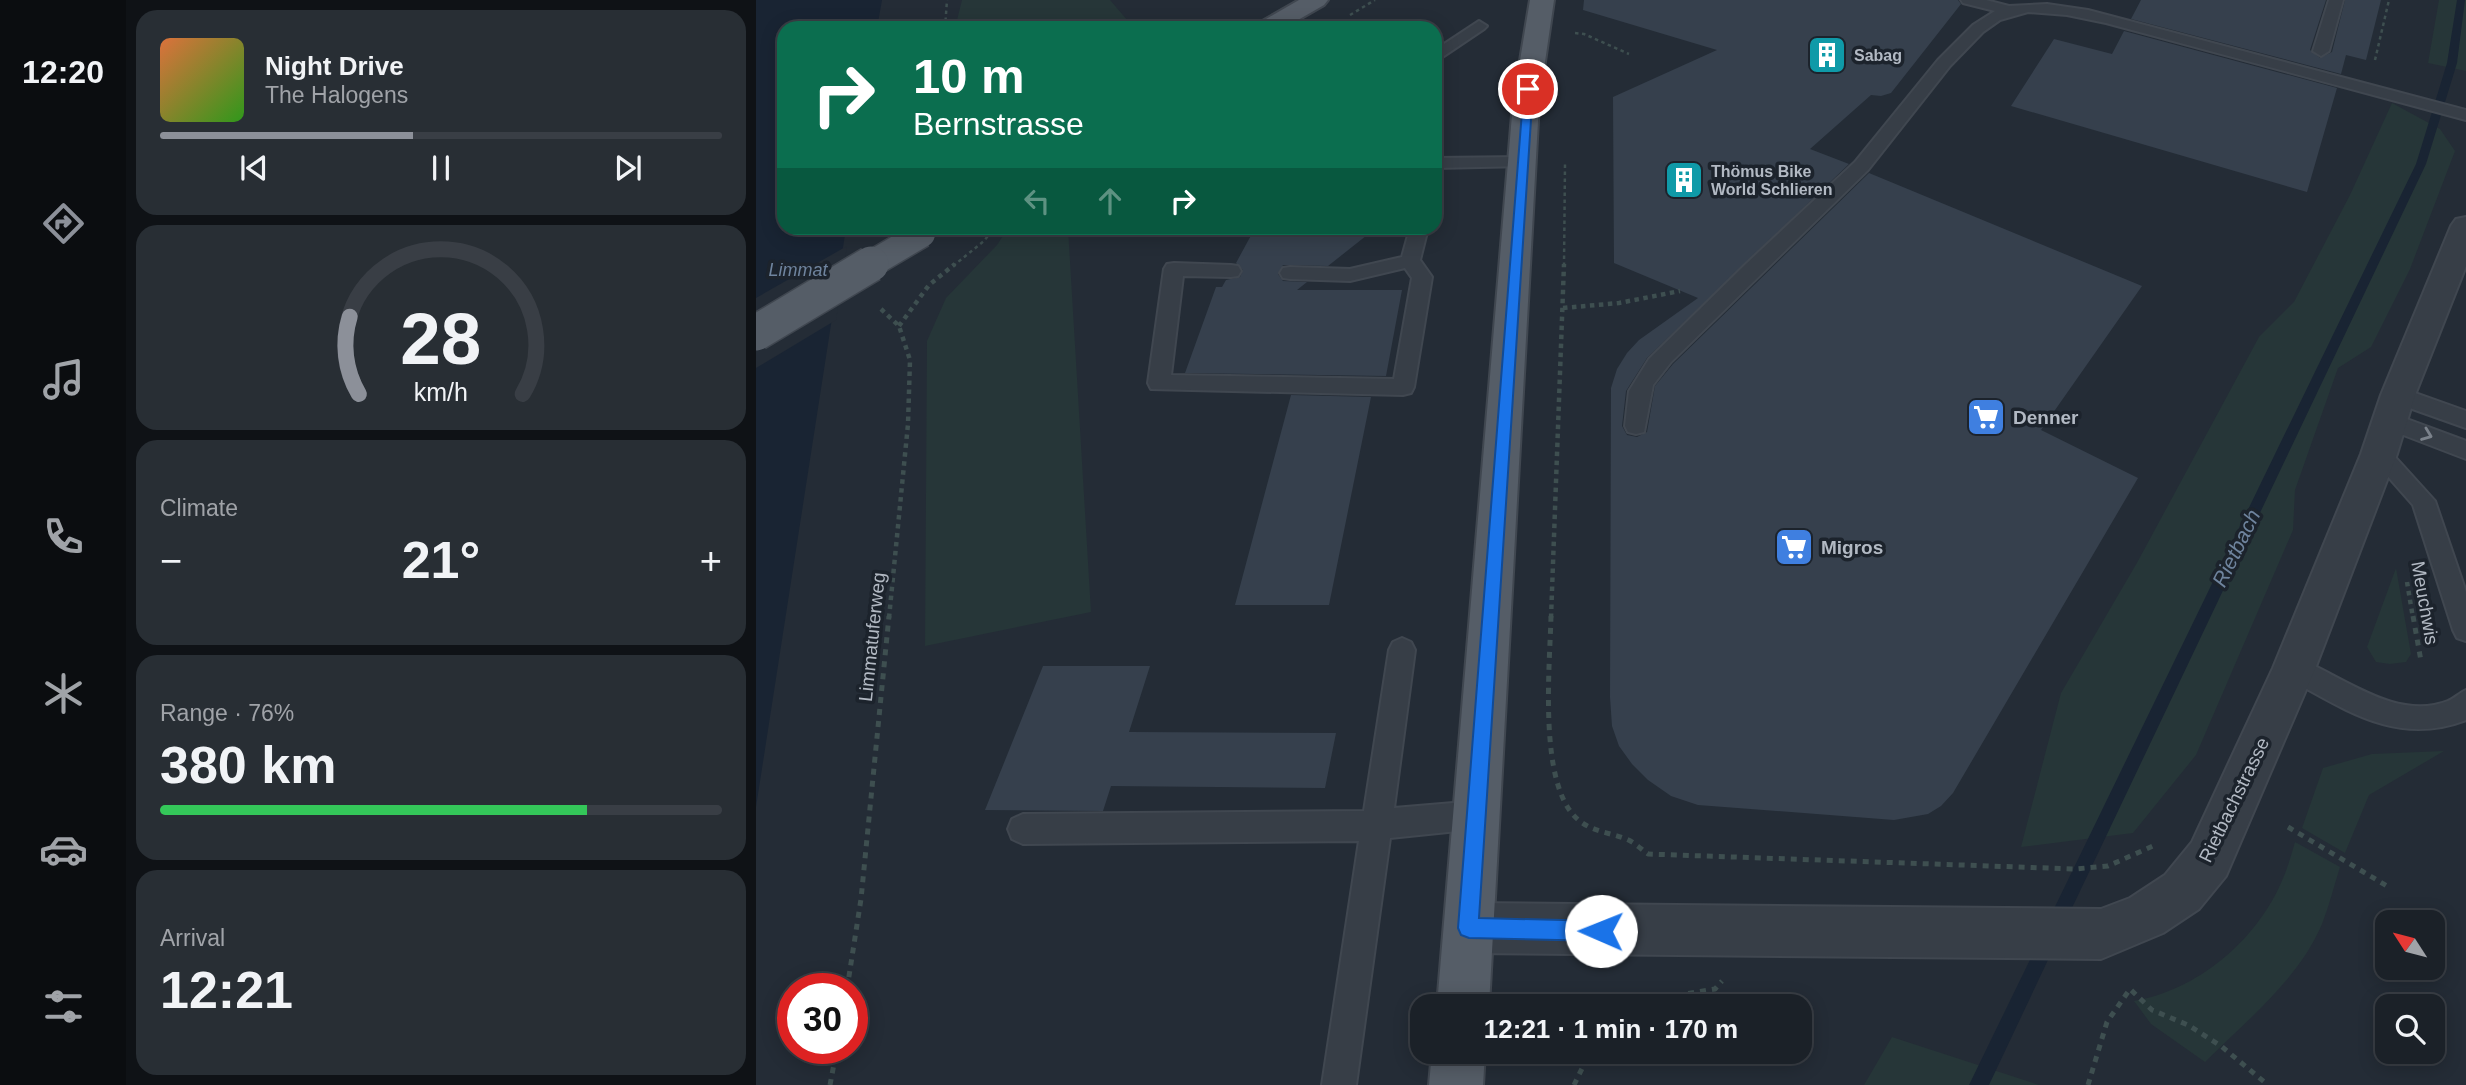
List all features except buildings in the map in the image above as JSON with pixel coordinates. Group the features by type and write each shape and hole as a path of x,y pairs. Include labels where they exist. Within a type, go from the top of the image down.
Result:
{"main road":[{"path":"1278,21 1315,0"},
{"path":"1463,994 1522,162 1529,74 1542,0"},
{"path":"756,332 920,235"},
{"path":"1456,1085 1458,1064"}],"street":[{"name":"Rietbachstrasse","path":"1469,928 2101,934 2146,916 2182,892 2209,859 2294,669 2466,226"}],"lane":[{"path":"1968,0 2008,10 2069,6 2463,114"},
{"path":"2321,51 2336,0"},
{"path":"1636,426 1637,404 1643,382 1660,360 1729,291 1870,159 1908,107 1960,47 1987,21 2008,10"},
{"path":"1442,52 1479,26"},
{"path":"1442,162 1522,162"},
{"path":"1410,261 1417,235"},
{"path":"1231,271 1174,269 1158,383 1403,387 1422,277 1410,261"},
{"path":"1290,273 1350,275 1410,261"},
{"path":"2388,423 2466,420"},
{"path":"2388,423 2466,450"},
{"path":"2388,423 2423,501 2466,630"},
{"path":"1339,1085 1402,650"},
{"path":"2294,669 2375,707 2406,718 2434,718 2463,708 2466,703"},
{"path":"1023,829 1375,825 1477,815"}],"path":[{"path":"945,21 947,0"},
{"path":"2339,78 2344,69 2373,66 2389,0"},
{"path":"1572,22 1570,33 1584,34 1629,54"},
{"path":"1565,157 1563,308 1551,579 1549,743 1559,790 1579,821 1604,834 1626,839 1648,854 1666,856 2075,869 2108,866 2131,857"},
{"path":"898,326 929,285 989,235"},
{"path":"1563,308 1671,294 1708,281 1729,291"},
{"name":"Limmatuferweg","path":"849,973 862,899 908,424 910,360 898,326 880,308"},
{"name":"Meuchwis","path":"2406,575 2421,661"},
{"path":"2288,827 2387,886"},
{"path":"2088,1085 2107,1022 2130,989 2152,1010 2188,1026 2221,1046 2268,1085"},
{"path":"831,1085 834,1064"},
{"path":"1574,1085 1584,1064"}],"shaded area":[{"path":"962,0 1110,0 1128,21 957,21"},
{"path":"2439,0 2466,0 2466,71 2428,63"},
{"path":"2392,103 2440,129 2455,151 2410,269 2371,347 2338,368 2295,490 2293,530 2196,755 2133,833 2021,847 2061,693 2138,561 2259,337 2294,302 2350,195"},
{"path":"1003,235 1068,235 1091,612 925,646 927,341 946,298"},
{"path":"2396,568 2411,654 2406,662 2390,664 2376,662 2367,647"},
{"path":"2444,751 2369,795 2345,853 2302,828 2323,768 2372,754"},
{"path":"2295,842 2340,867 2322,924 2300,963 2286,981 2205,1062 2151,1024 2134,1001 2180,986 2221,960 2240,943 2270,905 2289,863"},
{"path":"1892,1037 2039,1085 1864,1085"}],"water":[{"name":"Limmat","path":"756,0 882,0 878,21 777,21 777,235 845,235 756,807"}],"pier":[{"path":"847,246 836,320 756,368 756,298"}],"waterway":[{"name":"Rietbach","path":"2055,925 2421,164 2452,63 2461,0"},
{"name":"Rietbach","path":"1979,1085 2047,943"}],"place":[{"name":"Sabag","path":"1827,55"},
{"name":"Thömus Bike World Schlieren","path":"1684,180"},
{"name":"Denner","path":"1986,417"},
{"name":"Migros","path":"1794,547"}],"route":[{"path":"1528,89 1469,928 1601,931"}]}
